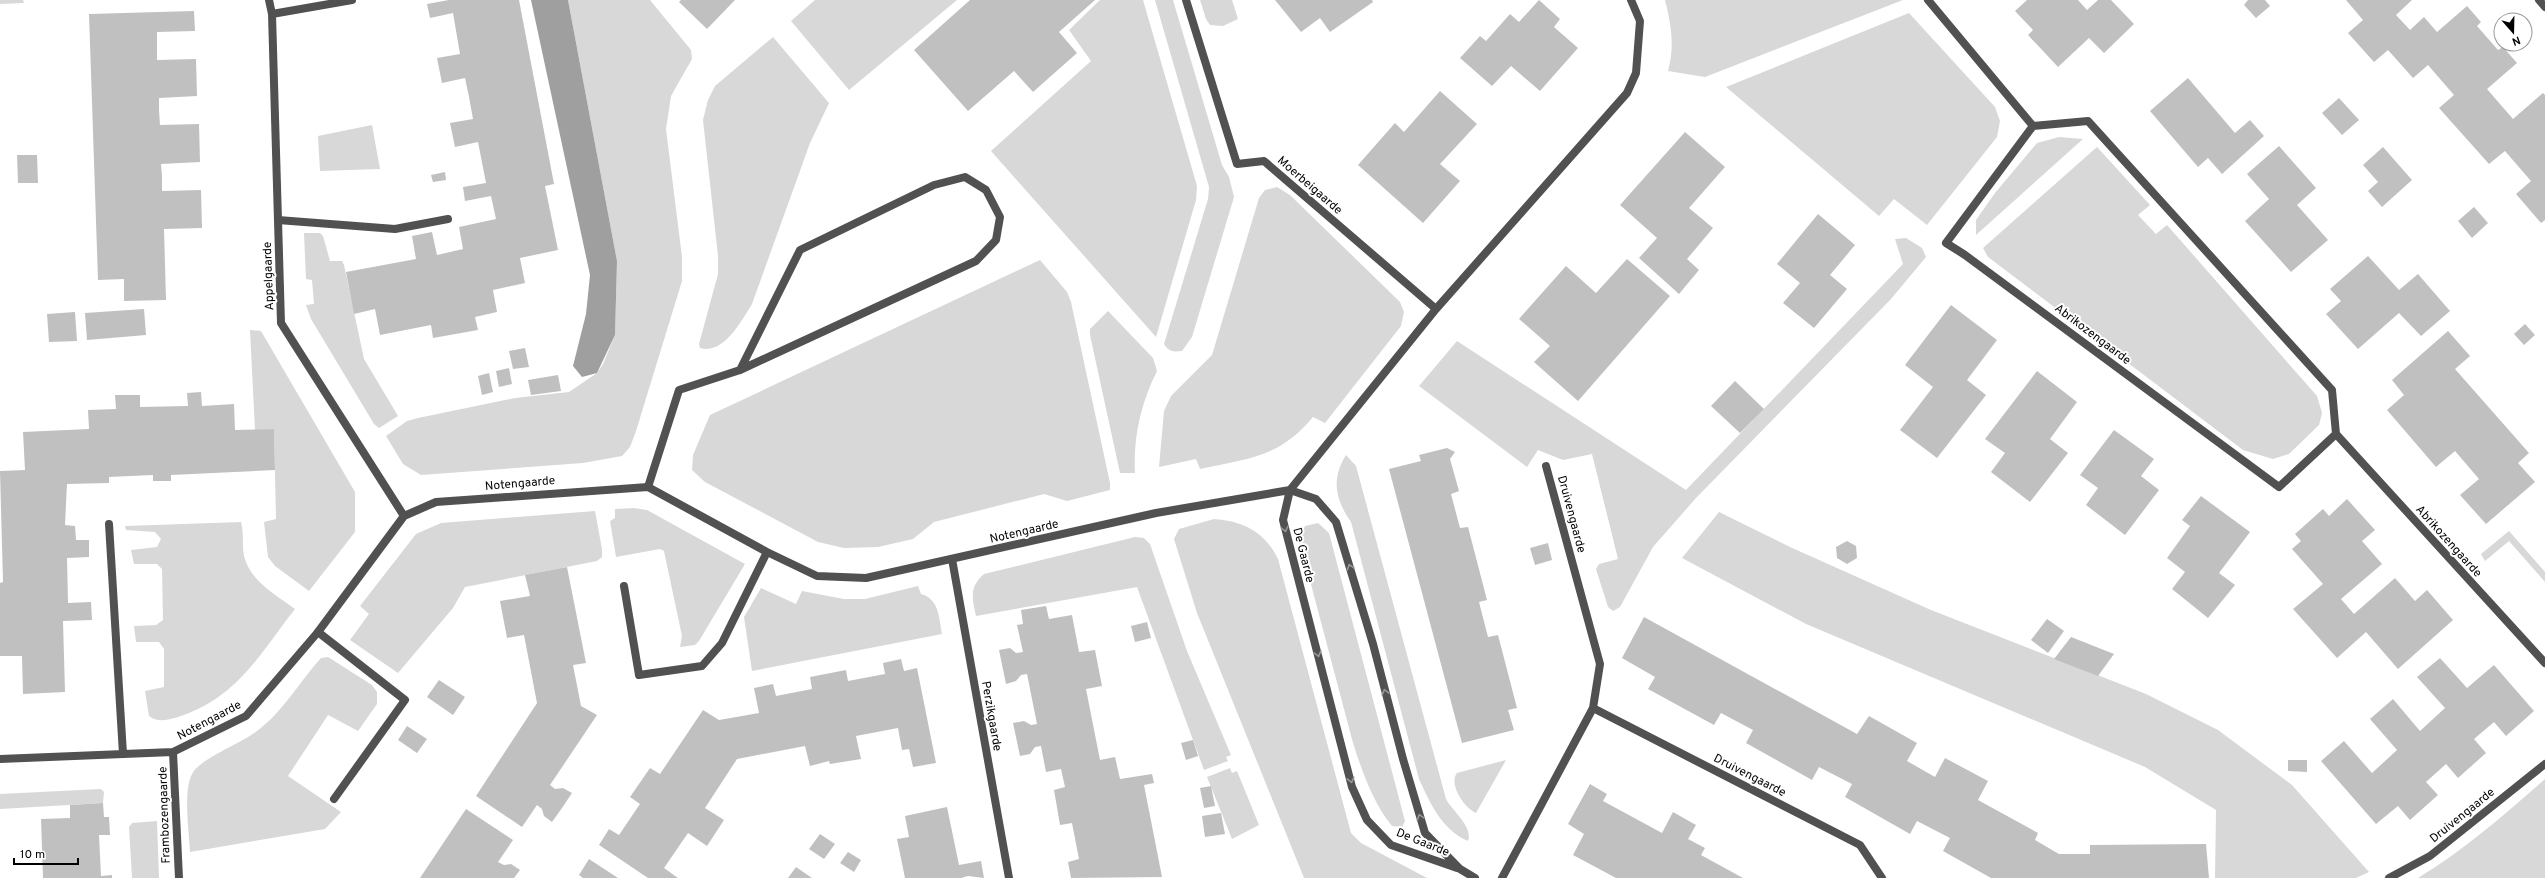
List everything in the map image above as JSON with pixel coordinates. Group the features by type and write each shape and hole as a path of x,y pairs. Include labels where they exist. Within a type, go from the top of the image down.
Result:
{"street":[{"name":"Appelgaarde","path":"269,0 272,14 282,323 404,516"},
{"path":"272,14 352,0"},
{"name":"Moerbeigaarde","path":"1186,0 1238,164 1264,161 1436,309"},
{"path":"1290,490 1436,309 1627,93 1636,73 1640,21 1631,0"},
{"path":"1928,0 2033,126 2088,120 2332,390 2336,434"},
{"path":"2539,0 2545,7"},
{"name":"Abrikozengaarde","path":"2033,126 1946,243 1965,254 2279,487 2336,434 2545,663"},
{"path":"648,487 679,390 740,370 976,261 996,240 1000,217 986,190 965,177 934,185 800,250 740,370"},
{"path":"278,220 395,229 448,219"},
{"name":"Druivengaarde","path":"1502,878 1593,708 1600,664 1546,466"},
{"name":"Notengaarde","path":"0,759 173,752 246,716 318,632 404,516 436,502 648,487 767,552 817,576 866,578 1156,513 1290,490"},
{"name":"De Gaarde","path":"1460,869 1425,833 1403,760 1373,644 1336,522 1316,499 1290,490 1283,520 1352,787 1367,820 1391,845 1460,869 1475,878"},
{"path":"109,524 123,754"},
{"path":"624,586 639,675 702,666 722,643 767,552"},
{"name":"Perzikgaarde","path":"952,559 1009,878"},
{"path":"318,632 405,700 334,799"},
{"name":"Druivengaarde","path":"1593,708 1860,845 1882,878"},
{"name":"Frambozengaarde","path":"173,752 179,878"},
{"name":"Druivengaarde","path":"2389,878 2430,856 2545,764"}],"shaded area":[{"path":"0,0 23,0 24,3 0,4"},
{"path":"531,0 568,0 617,261 615,335 597,373 582,377 573,366 586,314 590,275"},
{"path":"568,0 650,0 691,50 692,59 671,96 666,129 682,257 682,281 636,431 630,447 622,456 583,463 421,475 403,464 386,436 407,421 418,418 515,398 569,392 597,373 603,364 615,335 617,261"},
{"path":"815,0 957,0 849,90 791,21"},
{"path":"1100,0 1143,0 1197,186 1196,200 1156,337 991,151 1091,61 1069,30"},
{"path":"1155,0 1173,0 1222,165 1229,177 1234,197 1192,337 1182,351 1170,350 1164,344 1208,199 1209,187"},
{"path":"1200,0 1232,0 1238,19 1223,26 1210,25 1206,19"},
{"path":"1665,0 1903,0 1705,77 1668,71 1672,44"},
{"path":"1909,13 1995,107 2000,121 1997,137 1927,225 1894,199 1879,216 1726,87"},
{"path":"773,37 829,103 810,143 752,304 731,335 724,341 709,349 700,348 699,344 718,274 718,256 703,120 708,100 715,86"},
{"path":"372,125 380,169 320,171 318,136"},
{"path":"2059,137 2083,139 1976,235 1976,220 1995,193 2037,143"},
{"path":"2097,147 2150,205 2138,215 2156,234 2167,225 2317,396 2322,413 2319,425 2289,454 2273,459 2243,450 1988,257 1983,248"},
{"path":"1277,187 1290,195 1400,302 1404,312 1401,326 1325,423 1313,417 1288,441 1275,449 1248,459 1200,469 1196,459 1159,467 1164,411 1171,396 1212,355 1259,198 1265,190"},
{"path":"304,233 320,233 323,236 330,261 342,261 344,265 364,359 398,416 379,428 374,424 311,319 306,305 314,304 312,280 306,279"},
{"path":"1906,238 1922,248 1926,257 1891,299 1696,498 1653,547 1620,607 1613,611 1608,607 1596,569 1599,564 1618,559 1592,454 1563,460 1538,450 1527,467 1419,386 1457,341 1686,490 1903,264 1895,239"},
{"path":"1040,260 1067,292 1071,302 1110,483 1110,490 1067,501 1044,494 934,522 913,539 878,547 844,548 818,542 705,482 692,470 693,455 710,415"},
{"path":"1108,311 1153,358 1157,371 1151,383 1139,420 1135,446 1135,473 1120,473 1090,335 1090,329"},
{"path":"250,330 261,331 355,492 355,532 309,591 275,566 268,557 264,522 276,519 274,429 255,430"},
{"path":"1346,455 1356,466 1446,799 1462,819 1468,830 1468,841 1451,830 1444,823 1432,806 1419,779 1351,522 1338,497 1338,472"},
{"path":"634,508 647,510 745,564 699,641 695,645 680,647 682,636 664,551 660,549 616,557 610,521 615,518 615,509"},
{"path":"595,511 602,549 602,557 597,561 465,587 453,608 398,673 350,640 369,614 360,606 416,534 441,523"},
{"path":"1719,512 1790,547 1931,610 2146,694 2218,730 2292,785 2369,872 2356,878 2215,878 2216,810 2145,767 1806,624 1682,558"},
{"path":"1214,519 1244,525 1260,535 1273,550 1278,559 1351,833 1361,843 1427,878 1304,878 1197,613 1174,539 1179,529"},
{"path":"241,522 244,556 247,565 265,587 295,609 245,673 216,699 198,709 178,717 156,720 149,716 145,691 164,687 164,649 159,642 136,642 134,626 156,625 163,620 162,569 157,564 134,564 131,550 157,547 161,539 155,532 126,530 125,526"},
{"path":"1318,523 1329,533 1405,821 1402,827 1392,826 1379,807 1364,776 1353,743 1299,539 1305,526"},
{"path":"2509,531 2545,572 2545,582 2509,541 2485,561 2481,554"},
{"path":"1135,537 1144,538 1150,544 1187,651 1231,755 1226,757 1228,761 1204,770 1137,587 976,616 973,604 973,593 976,584 984,574"},
{"path":"918,586 921,594 927,596 935,604 939,615 942,634 752,671 744,617 761,588 796,604 802,591 844,599 865,599"},
{"path":"328,657 372,685 377,692 377,704 358,731 328,715 288,776 341,812 325,829 190,852 187,801 189,782 196,768 257,731 283,706 321,658"},
{"path":"1506,760 1476,813 1472,811 1459,796 1456,789 1455,778 1457,773"},
{"path":"1230,768 1232,773 1237,771 1259,825 1232,839 1207,777"},
{"path":"2545,779 2545,878 2418,878 2468,844"},
{"path":"101,789 104,792 103,803 0,809 0,794"},
{"path":"157,821 159,878 132,878 129,827 132,823"}],"building":[{"path":"449,0 519,0 554,184 545,186 558,250 520,258 525,283 493,290 497,312 475,317 478,330 433,338 431,325 380,335 375,309 354,314 346,272 416,259 412,236 432,232 437,255 463,249 459,227 496,219 491,196 465,201 463,187 486,183 478,142 455,147 450,123 473,119 465,78 442,83 437,58 460,54 453,13 430,18 427,4"},
{"path":"681,0 735,0 707,29 679,2"},
{"path":"970,0 1095,0 1059,32 1077,53 1033,92 1014,71 968,111 914,50"},
{"path":"1275,0 1372,0 1373,2 1330,32 1320,18 1301,32"},
{"path":"1539,0 1560,19 1554,27 1578,48 1540,91 1511,66 1492,86 1460,58 1480,36 1486,41 1510,14 1519,22"},
{"path":"2027,0 2078,0 2087,10 2098,0 2111,0 2134,24 2104,53 2089,38 2058,67 2028,35 2033,30 2015,11"},
{"path":"2248,0 2265,0 2270,6 2256,18 2244,5"},
{"path":"2346,0 2412,0 2396,15 2410,30 2424,17 2437,32 2467,6 2481,22 2477,26 2493,44 2493,52 2507,52 2517,63 2487,89 2513,119 2543,93 2545,95 2545,220 2541,223 2516,194 2531,181 2505,151 2489,164 2439,108 2454,95 2428,65 2413,78 2388,50 2374,62 2348,33 2363,20"},
{"path":"194,11 195,31 157,32 157,60 196,59 197,96 159,98 159,110 160,125 199,124 200,162 161,164 162,191 201,190 202,228 164,229 166,300 124,301 124,279 98,280 89,14"},
{"path":"2188,78 2235,133 2250,120 2264,136 2222,174 2208,158 2198,167 2150,111"},
{"path":"1440,91 1477,124 1440,164 1460,181 1423,223 1358,165 1395,123 1404,132"},
{"path":"2339,98 2359,120 2342,135 2322,113"},
{"path":"1685,132 1725,167 1689,208 1713,228 1687,259 1699,270 1679,294 1639,258 1657,238 1620,205"},
{"path":"2279,146 2316,188 2297,205 2328,240 2291,272 2245,221 2269,199 2247,174"},
{"path":"2383,147 2412,180 2382,207 2368,191 2378,182 2363,165"},
{"path":"17,155 37,155 38,183 18,183"},
{"path":"445,172 446,180 433,182 431,175"},
{"path":"2474,207 2488,223 2472,238 2458,221"},
{"path":"1818,214 1855,245 1830,275 1847,289 1814,328 1783,303 1800,283 1777,264"},
{"path":"2368,256 2399,290 2418,274 2450,311 2421,336 2399,313 2358,349 2326,314 2341,301 2330,289"},
{"path":"1627,259 1670,296 1578,401 1534,362 1550,346 1519,319 1566,266 1596,293"},
{"path":"1951,305 1997,340 1967,380 1986,395 1937,458 1900,430 1933,387 1905,365"},
{"path":"144,309 146,335 87,340 85,313"},
{"path":"75,312 77,341 49,342 47,314"},
{"path":"2525,324 2535,335 2524,345 2514,334"},
{"path":"2448,331 2470,356 2455,369 2529,453 2518,463 2535,482 2486,524 2460,495 2479,479 2455,451 2436,467 2387,410 2404,395 2392,380"},
{"path":"525,348 529,367 513,369 509,351"},
{"path":"509,368 512,384 499,387 496,371"},
{"path":"2037,371 2077,402 2050,439 2068,453 2030,502 1991,472 2005,453 1985,439"},
{"path":"489,373 493,392 482,395 478,376"},
{"path":"558,375 561,391 531,395 528,380"},
{"path":"1735,381 1764,409 1740,433 1711,406"},
{"path":"201,392 202,406 234,404 235,430 274,429 275,470 171,475 171,481 153,481 153,475 109,477 109,483 67,484 65,525 75,526 76,540 89,540 89,557 67,558 68,603 91,602 92,620 63,621 65,692 23,694 22,656 0,656 0,583 3,582 0,471 25,470 23,432 89,429 88,410 116,409 115,395 140,395 140,407 188,406 187,393"},
{"path":"2114,430 2154,459 2141,476 2159,490 2125,535 2086,505 2098,488 2080,475"},
{"path":"1447,448 1455,452 1450,459 1459,491 1451,494 1460,528 1468,527 1487,600 1479,602 1488,637 1498,635 1517,708 1508,710 1514,730 1462,743 1389,469 1421,461 1419,455"},
{"path":"2201,496 2250,532 2219,573 2235,585 2208,618 2172,589 2185,572 2167,558 2190,526 2182,520"},
{"path":"2347,499 2375,530 2362,541 2382,564 2341,599 2354,614 2395,578 2415,601 2427,590 2453,620 2398,669 2366,632 2337,658 2293,609 2323,584 2292,549 2301,541 2295,534 2323,509 2329,516"},
{"path":"1847,541 1856,546 1857,558 1847,564 1837,558 1836,547"},
{"path":"1548,543 1552,560 1535,565 1530,548"},
{"path":"567,567 586,663 573,665 581,706 597,715 550,785 555,789 563,788 572,793 562,808 552,822 544,816 542,809 537,805 522,827 476,796 537,703 524,635 507,638 500,601 530,596 525,575"},
{"path":"1046,606 1049,619 1072,615 1079,652 1095,650 1102,686 1086,689 1100,760 1115,757 1120,779 1152,774 1154,783 1144,785 1162,877 1071,878 1068,862 1079,859 1072,823 1060,825 1054,790 1065,787 1061,769 1046,772 1041,746 1035,747 1030,754 1020,756 1013,723 1024,721 1031,725 1037,724 1027,674 1021,675 1016,681 1006,684 999,650 1010,648 1016,653 1023,652 1017,625 1023,624 1021,610"},
{"path":"1644,617 1857,734 1869,716 1917,743 1907,761 1935,777 1945,758 1988,781 1978,800 2038,833 2035,840 2059,854 2090,854 2090,845 2206,844 2209,878 1991,878 1943,851 1950,838 1917,821 1910,834 1845,797 1852,784 1819,767 1812,780 1746,743 1753,730 1721,713 1714,725 1648,689 1655,677 1622,658"},
{"path":"2047,619 2064,631 2048,653 2031,640"},
{"path":"1147,622 1151,638 1135,642 1131,626"},
{"path":"2071,637 2114,654 2098,676 2054,659"},
{"path":"2440,658 2467,688 2494,665 2534,711 2506,736 2494,722 2474,739 2486,753 2458,778 2446,764 2426,782 2438,795 2410,820 2398,806 2376,824 2321,761 2344,741 2372,773 2397,750 2370,719 2393,699 2420,731 2445,708 2417,677"},
{"path":"901,659 904,671 917,668 936,763 913,767 909,749 902,750 898,728 856,736 861,759 830,764 829,761 810,766 805,746 737,759 705,808 724,820 707,846 688,833 664,868 678,878 648,878 599,845 609,829 619,835 640,804 630,797 650,768 660,774 703,710 719,720 759,713 754,688 773,684 776,696 812,689 810,677 846,670 848,681 885,674 883,663"},
{"path":"439,680 465,697 453,715 427,697"},
{"path":"407,726 427,739 417,753 398,740"},
{"path":"1193,740 1198,756 1186,760 1181,743"},
{"path":"2288,760 2307,760 2307,772 2288,771"},
{"path":"1590,784 1607,794 1603,801 1662,833 1673,812 1696,825 1688,839 1705,848 1701,855 1743,878 1616,878 1573,855 1584,834 1568,824"},
{"path":"1211,786 1215,806 1204,808 1200,788"},
{"path":"103,803 104,817 109,817 110,835 99,835 101,876 112,875 112,878 43,878 41,819 70,818 70,805"},
{"path":"947,807 959,865 981,861 984,878 968,876 961,878 905,878 897,839 909,837 905,816"},
{"path":"466,809 513,840 498,862 504,865 511,864 520,870 514,878 420,878"},
{"path":"1221,813 1225,834 1205,837 1202,816"},
{"path":"820,834 835,844 824,859 809,849"},
{"path":"848,852 861,860 854,872 840,863"},
{"path":"589,859 618,878 583,878 579,875"},
{"path":"796,867 812,878 788,878"}]}
